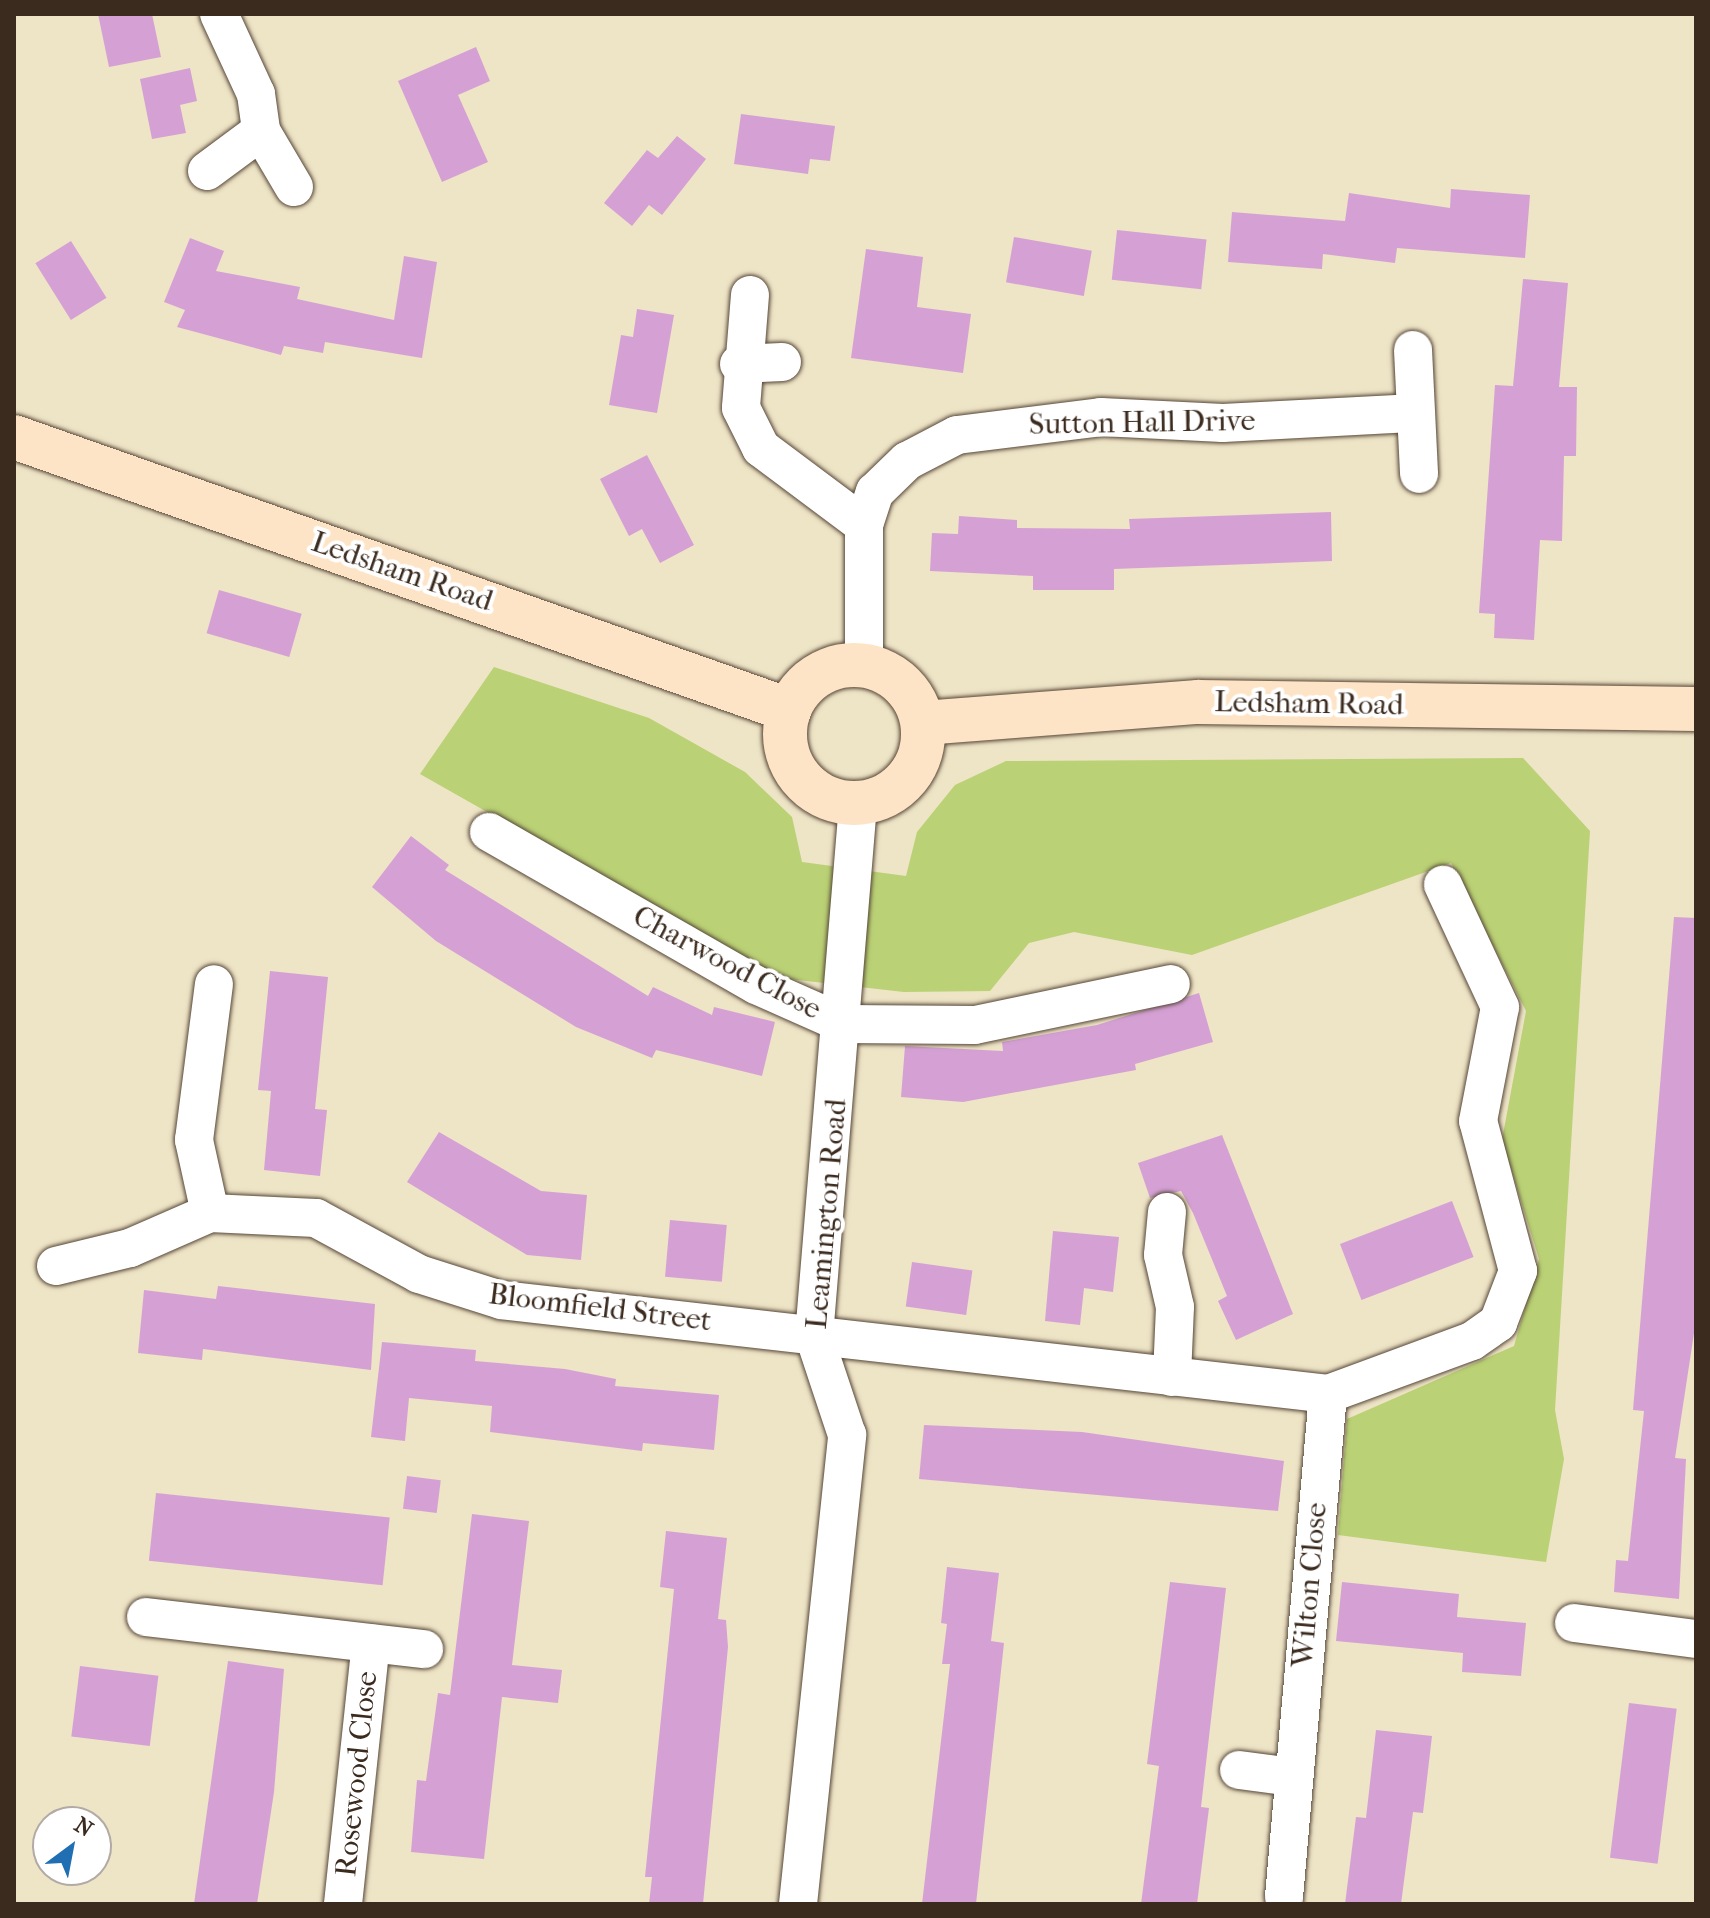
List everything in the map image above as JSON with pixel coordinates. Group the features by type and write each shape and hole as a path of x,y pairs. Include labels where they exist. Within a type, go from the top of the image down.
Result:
{"main road":[{"name":"Ledsham Road","path":"14,437 789,710"},
{"path":"864,665 903,685 923,723 921,754 906,781 858,804 829,799 796,772 785,732 789,710 818,675 864,665"},
{"name":"Ledsham Road","path":"923,723 1198,702 1696,709"}],"street":[{"path":"219,14 256,94 261,131 294,187"},
{"path":"207,171 261,131"},
{"path":"750,295 739,364 741,408 761,448 864,525"},
{"path":"1413,350 1419,474"},
{"path":"739,364 782,362"},
{"name":"Sutton Hall Drive","path":"864,665 864,525 875,492 907,461 957,435 1086,418 1223,423 1416,413"},
{"name":"Leamington Road","path":"798,1904 847,1435 814,1336 844,1024 858,804"},
{"name":"Charwood Close","path":"489,832 756,985 844,1024 975,1025 1171,984"},
{"path":"814,1336 1328,1394 1472,1341 1498,1323 1518,1271 1517,1251 1478,1121 1500,1007 1443,885"},
{"path":"210,1213 194,1140 214,984"},
{"path":"1167,1212 1163,1255 1175,1307 1172,1377"},
{"name":"Bloomfield Street","path":"56,1266 130,1248 210,1213 316,1218 419,1274 501,1300 814,1336"},
{"name":"Wilton Close","path":"1284,1897 1292,1777 1328,1394"},
{"path":"146,1617 424,1649"},
{"path":"1574,1623 1696,1639"},
{"name":"Rosewood Close","path":"343,1904 371,1644"},
{"path":"1239,1770 1292,1777"}],"green space":[{"path":"494,667 649,718 745,772 792,817 802,862 906,876 917,832 955,785 1006,761 1523,758 1590,831 1555,1410 1564,1459 1546,1562 1338,1535 1347,1419 1514,1346 1539,1259 1502,1140 1526,1011 1451,863 1192,955 1074,932 1029,943 990,991 904,992 780,978 420,774"}],"building":[{"path":"98,14 152,14 161,57 109,67"},
{"path":"476,47 490,81 458,95 488,162 442,182 398,81"},
{"path":"190,68 197,101 180,105 186,133 152,139 140,79"},
{"path":"741,114 835,126 830,161 810,159 808,174 734,164"},
{"path":"677,136 706,159 662,215 649,205 632,226 604,203 647,150 658,158"},
{"path":"1451,189 1530,195 1525,258 1397,248 1395,263 1323,254 1322,269 1228,262 1232,212 1345,221 1349,193 1450,208"},
{"path":"1117,230 1207,239 1201,289 1112,280"},
{"path":"1014,237 1092,251 1084,296 1006,282"},
{"path":"190,238 224,251 216,271 300,287 297,299 394,320 404,256 437,262 422,358 325,342 323,353 284,346 281,355 177,327 185,310 164,302"},
{"path":"71,241 107,298 71,320 35,263"},
{"path":"866,249 923,257 917,307 971,314 963,373 851,358"},
{"path":"1523,279 1568,283 1559,387 1577,387 1576,456 1564,456 1562,541 1540,540 1534,640 1494,638 1495,614 1479,613 1495,385 1513,386"},
{"path":"637,309 674,315 657,413 609,405 621,335 633,337"},
{"path":"647,455 694,545 660,563 642,529 629,536 600,479"},
{"path":"1331,512 1332,561 1114,569 1114,590 1033,590 1033,576 930,571 932,533 958,534 959,516 1017,520 1017,528 1130,529 1129,519"},
{"path":"219,590 302,614 289,657 207,633"},
{"path":"411,836 449,865 445,870 648,996 653,987 712,1015 714,1007 775,1022 762,1076 656,1050 652,1058 576,1027 436,941 372,887"},
{"path":"1674,917 1696,918 1696,1320 1675,1458 1686,1459 1679,1599 1614,1592 1616,1560 1628,1561 1644,1411 1633,1410"},
{"path":"270,971 328,977 315,1109 327,1110 320,1176 264,1170 271,1091 258,1090"},
{"path":"1199,993 1213,1042 1135,1064 1136,1070 963,1102 901,1097 905,1046 1003,1051 1002,1042 1097,1025"},
{"path":"439,1132 541,1191 587,1195 581,1260 527,1255 407,1182"},
{"path":"1222,1135 1293,1314 1236,1340 1218,1301 1227,1296 1181,1191 1150,1198 1138,1163"},
{"path":"1452,1201 1474,1257 1361,1300 1340,1244"},
{"path":"670,1220 727,1225 722,1282 665,1277"},
{"path":"1053,1231 1119,1237 1113,1292 1084,1288 1080,1325 1045,1321"},
{"path":"912,1262 972,1270 966,1315 906,1307"},
{"path":"218,1286 375,1304 371,1370 203,1349 202,1360 138,1353 144,1290 216,1299"},
{"path":"382,1342 476,1350 475,1361 565,1369 616,1379 615,1386 719,1395 714,1450 643,1443 642,1451 490,1432 492,1406 409,1398 405,1441 371,1437"},
{"path":"924,1425 1082,1432 1284,1461 1278,1511 919,1479"},
{"path":"407,1476 441,1480 437,1513 403,1509"},
{"path":"156,1493 390,1518 383,1585 149,1561"},
{"path":"472,1514 529,1521 512,1665 562,1670 558,1703 502,1697 484,1859 411,1852 417,1780 426,1781 438,1693 450,1695"},
{"path":"666,1531 727,1538 718,1619 726,1620 728,1647 703,1904 649,1904 652,1877 645,1877 674,1589 660,1587"},
{"path":"947,1567 999,1573 991,1641 1004,1643 976,1904 922,1904 950,1664 942,1664 947,1624 941,1623"},
{"path":"1170,1582 1226,1588 1201,1807 1209,1808 1197,1904 1141,1904 1159,1766 1147,1764"},
{"path":"1342,1582 1459,1594 1457,1617 1526,1623 1521,1676 1462,1672 1463,1653 1336,1641"},
{"path":"228,1661 284,1669 274,1792 257,1904 194,1904"},
{"path":"80,1666 158,1676 150,1746 71,1736"},
{"path":"1629,1703 1677,1709 1658,1864 1610,1858"},
{"path":"1376,1730 1432,1736 1423,1813 1413,1812 1401,1904 1345,1904 1356,1817 1366,1818"}]}
